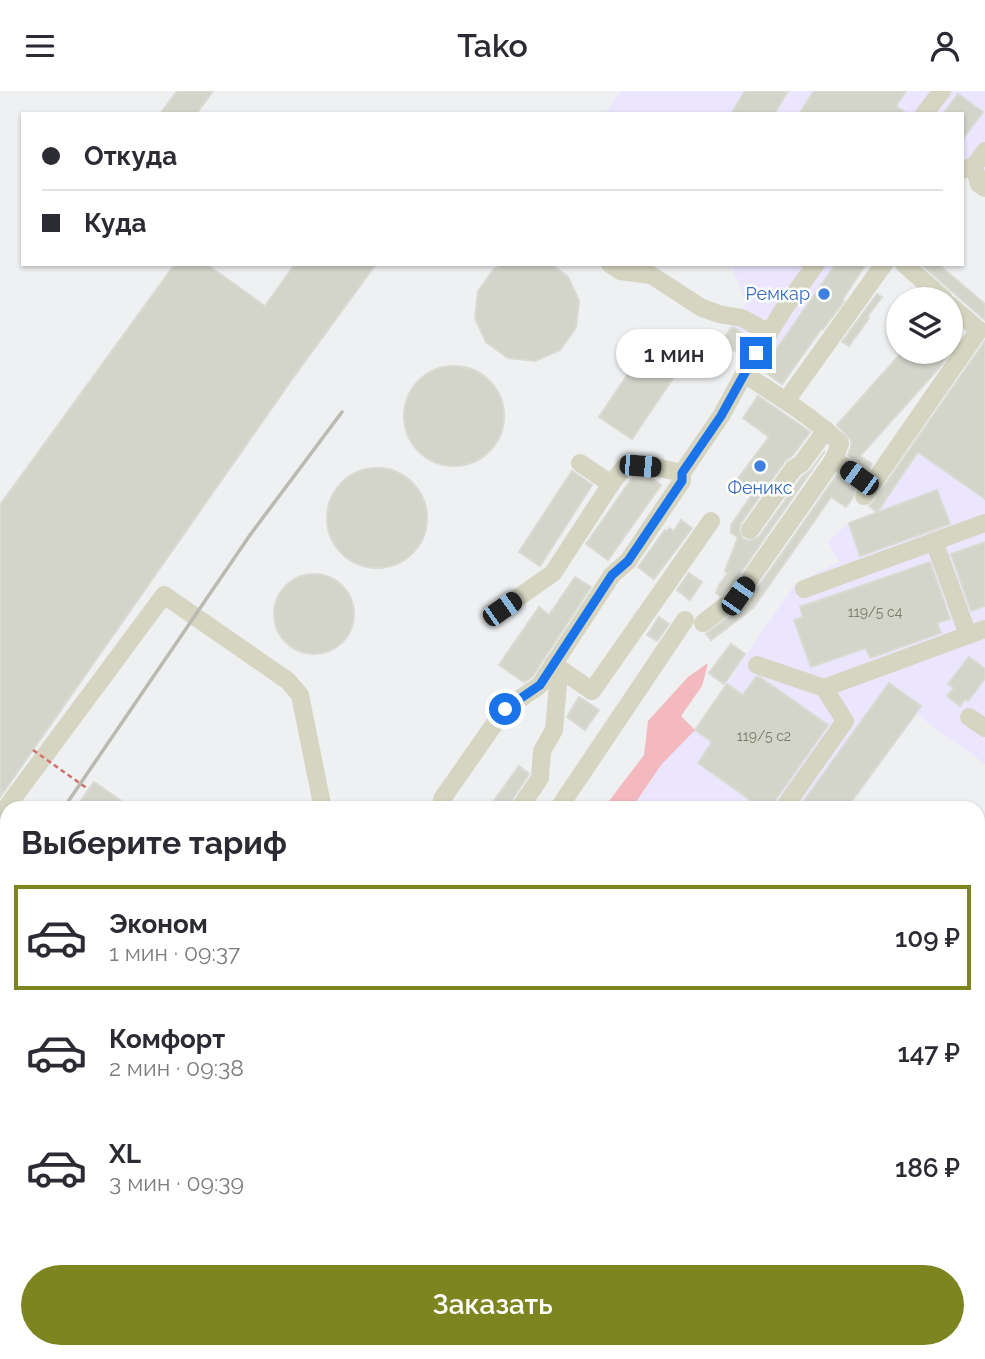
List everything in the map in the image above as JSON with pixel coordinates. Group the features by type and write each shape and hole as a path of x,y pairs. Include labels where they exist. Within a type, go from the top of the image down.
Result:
{"lane":[{"path":"926,112 942,91"},
{"path":"985,151 968,168 985,188"},
{"path":"613,266 620,271 651,275 702,308 742,318 769,333"},
{"path":"442,801 505,709 540,685 612,575 628,561 682,481 682,473 721,416 785,307 815,266"},
{"path":"786,401 893,266"},
{"path":"895,266 926,287"},
{"path":"963,316 979,330 963,353"},
{"path":"864,496 955,364"},
{"path":"564,801 694,622 738,596 834,459 840,443 786,401 744,374"},
{"path":"750,530 794,468 801,464 826,430"},
{"path":"834,459 859,478"},
{"path":"580,463 611,484"},
{"path":"502,609 553,573 626,465 655,467 682,473"},
{"path":"550,670 592,691 710,521"},
{"path":"804,589 985,523"},
{"path":"824,688 977,632 934,541"},
{"path":"11,801 164,595 288,681 300,695 321,801"},
{"path":"757,665 824,688 845,721 789,801"},
{"path":"524,801 540,778 542,751 554,730 558,685 550,670"},
{"path":"969,716 985,728"}],"path":[{"path":"33,750 88,789"}],"shaded area":[{"path":"621,91 985,91 985,181 964,170 964,112 606,112"},
{"path":"732,266 865,266 782,384 721,342 746,303"},
{"path":"980,365 985,369 985,764 916,714 851,801 637,801 661,765 695,730 795,584 839,562 828,541 849,523 877,512"},
{"path":"708,663 702,686 681,716 695,730 661,765 637,801 609,801 644,755 648,721 688,677"}],"building":[{"path":"177,91 213,91 197,112 161,112"},
{"path":"745,91 788,91 775,112 732,112"},
{"path":"814,91 906,91 896,106 904,112 800,112"},
{"path":"958,94 983,112 964,137 964,112 944,112"},
{"path":"174,266 209,266 265,306 294,266 375,266 295,375 0,797 0,505"},
{"path":"500,266 554,266 568,277 579,301 576,328 560,350 535,361 508,358 486,342 475,318 478,291 494,269"},
{"path":"835,266 865,266 842,300 844,301 782,384 762,370"},
{"path":"923,266 940,266 985,304 985,320 963,301 963,287 947,287"},
{"path":"877,294 882,297 849,346 842,342"},
{"path":"731,328 750,339 739,354 721,342"},
{"path":"655,334 688,356 632,439 599,417"},
{"path":"985,341 985,499 918,452 877,512 869,506"},
{"path":"891,364 942,364 860,456 872,464 868,471 848,455 851,440 837,425"},
{"path":"454,366 473,369 490,380 501,397 504,416 501,435 490,452 473,463 454,466 435,463 418,452 407,435 404,416 407,397 418,380 435,369"},
{"path":"758,396 810,432 793,455 785,461 741,523 739,530 743,539 750,541 759,537 802,477 825,451 730,588 720,596 716,593 728,573 725,571 738,537 731,533 731,525 754,492 737,480 769,437 743,418"},
{"path":"377,468 396,471 413,482 424,499 427,518 424,537 413,554 396,565 377,568 358,565 341,554 330,537 327,518 330,499 341,482 358,471"},
{"path":"572,471 592,485 540,566 519,552"},
{"path":"837,475 855,488 846,507 831,497 753,608 711,640 706,634 747,603"},
{"path":"633,477 651,478 661,485 608,560 586,544"},
{"path":"937,490 950,524 860,556 849,523"},
{"path":"681,520 692,528 654,579 638,567 665,530 669,528 674,531"},
{"path":"985,542 985,606 971,611 951,554"},
{"path":"930,562 950,619 937,623 941,633 870,658 866,648 811,667 794,620 803,617 800,607"},
{"path":"689,573 702,582 690,600 677,590"},
{"path":"314,574 329,577 342,586 351,599 354,614 351,629 342,642 329,651 314,654 299,651 286,642 277,629 274,614 277,599 286,586 299,577"},
{"path":"575,577 591,587 532,677 524,682 499,665 539,607 549,615"},
{"path":"659,617 669,624 657,641 647,635"},
{"path":"731,644 745,654 724,684 709,673"},
{"path":"969,657 985,669 985,678 968,701 965,699 960,706 947,696 954,688 948,684"},
{"path":"756,677 761,678 828,725 775,801 752,801 698,763 712,742 695,730 727,684 743,695"},
{"path":"889,683 921,706 852,801 804,801"},
{"path":"579,697 599,710 585,730 567,717"},
{"path":"519,766 529,774 511,801 494,801"},
{"path":"94,782 121,801 81,801"}],"railway":[{"path":"68,801 250,535 342,412"}],"place":[{"name":"Ремкар","path":"824,294"},
{"name":"Феникс","path":"760,466"}],"route":[{"path":"505,709 540,685 612,575 628,561 682,481 682,473 721,416 756,353"}]}
